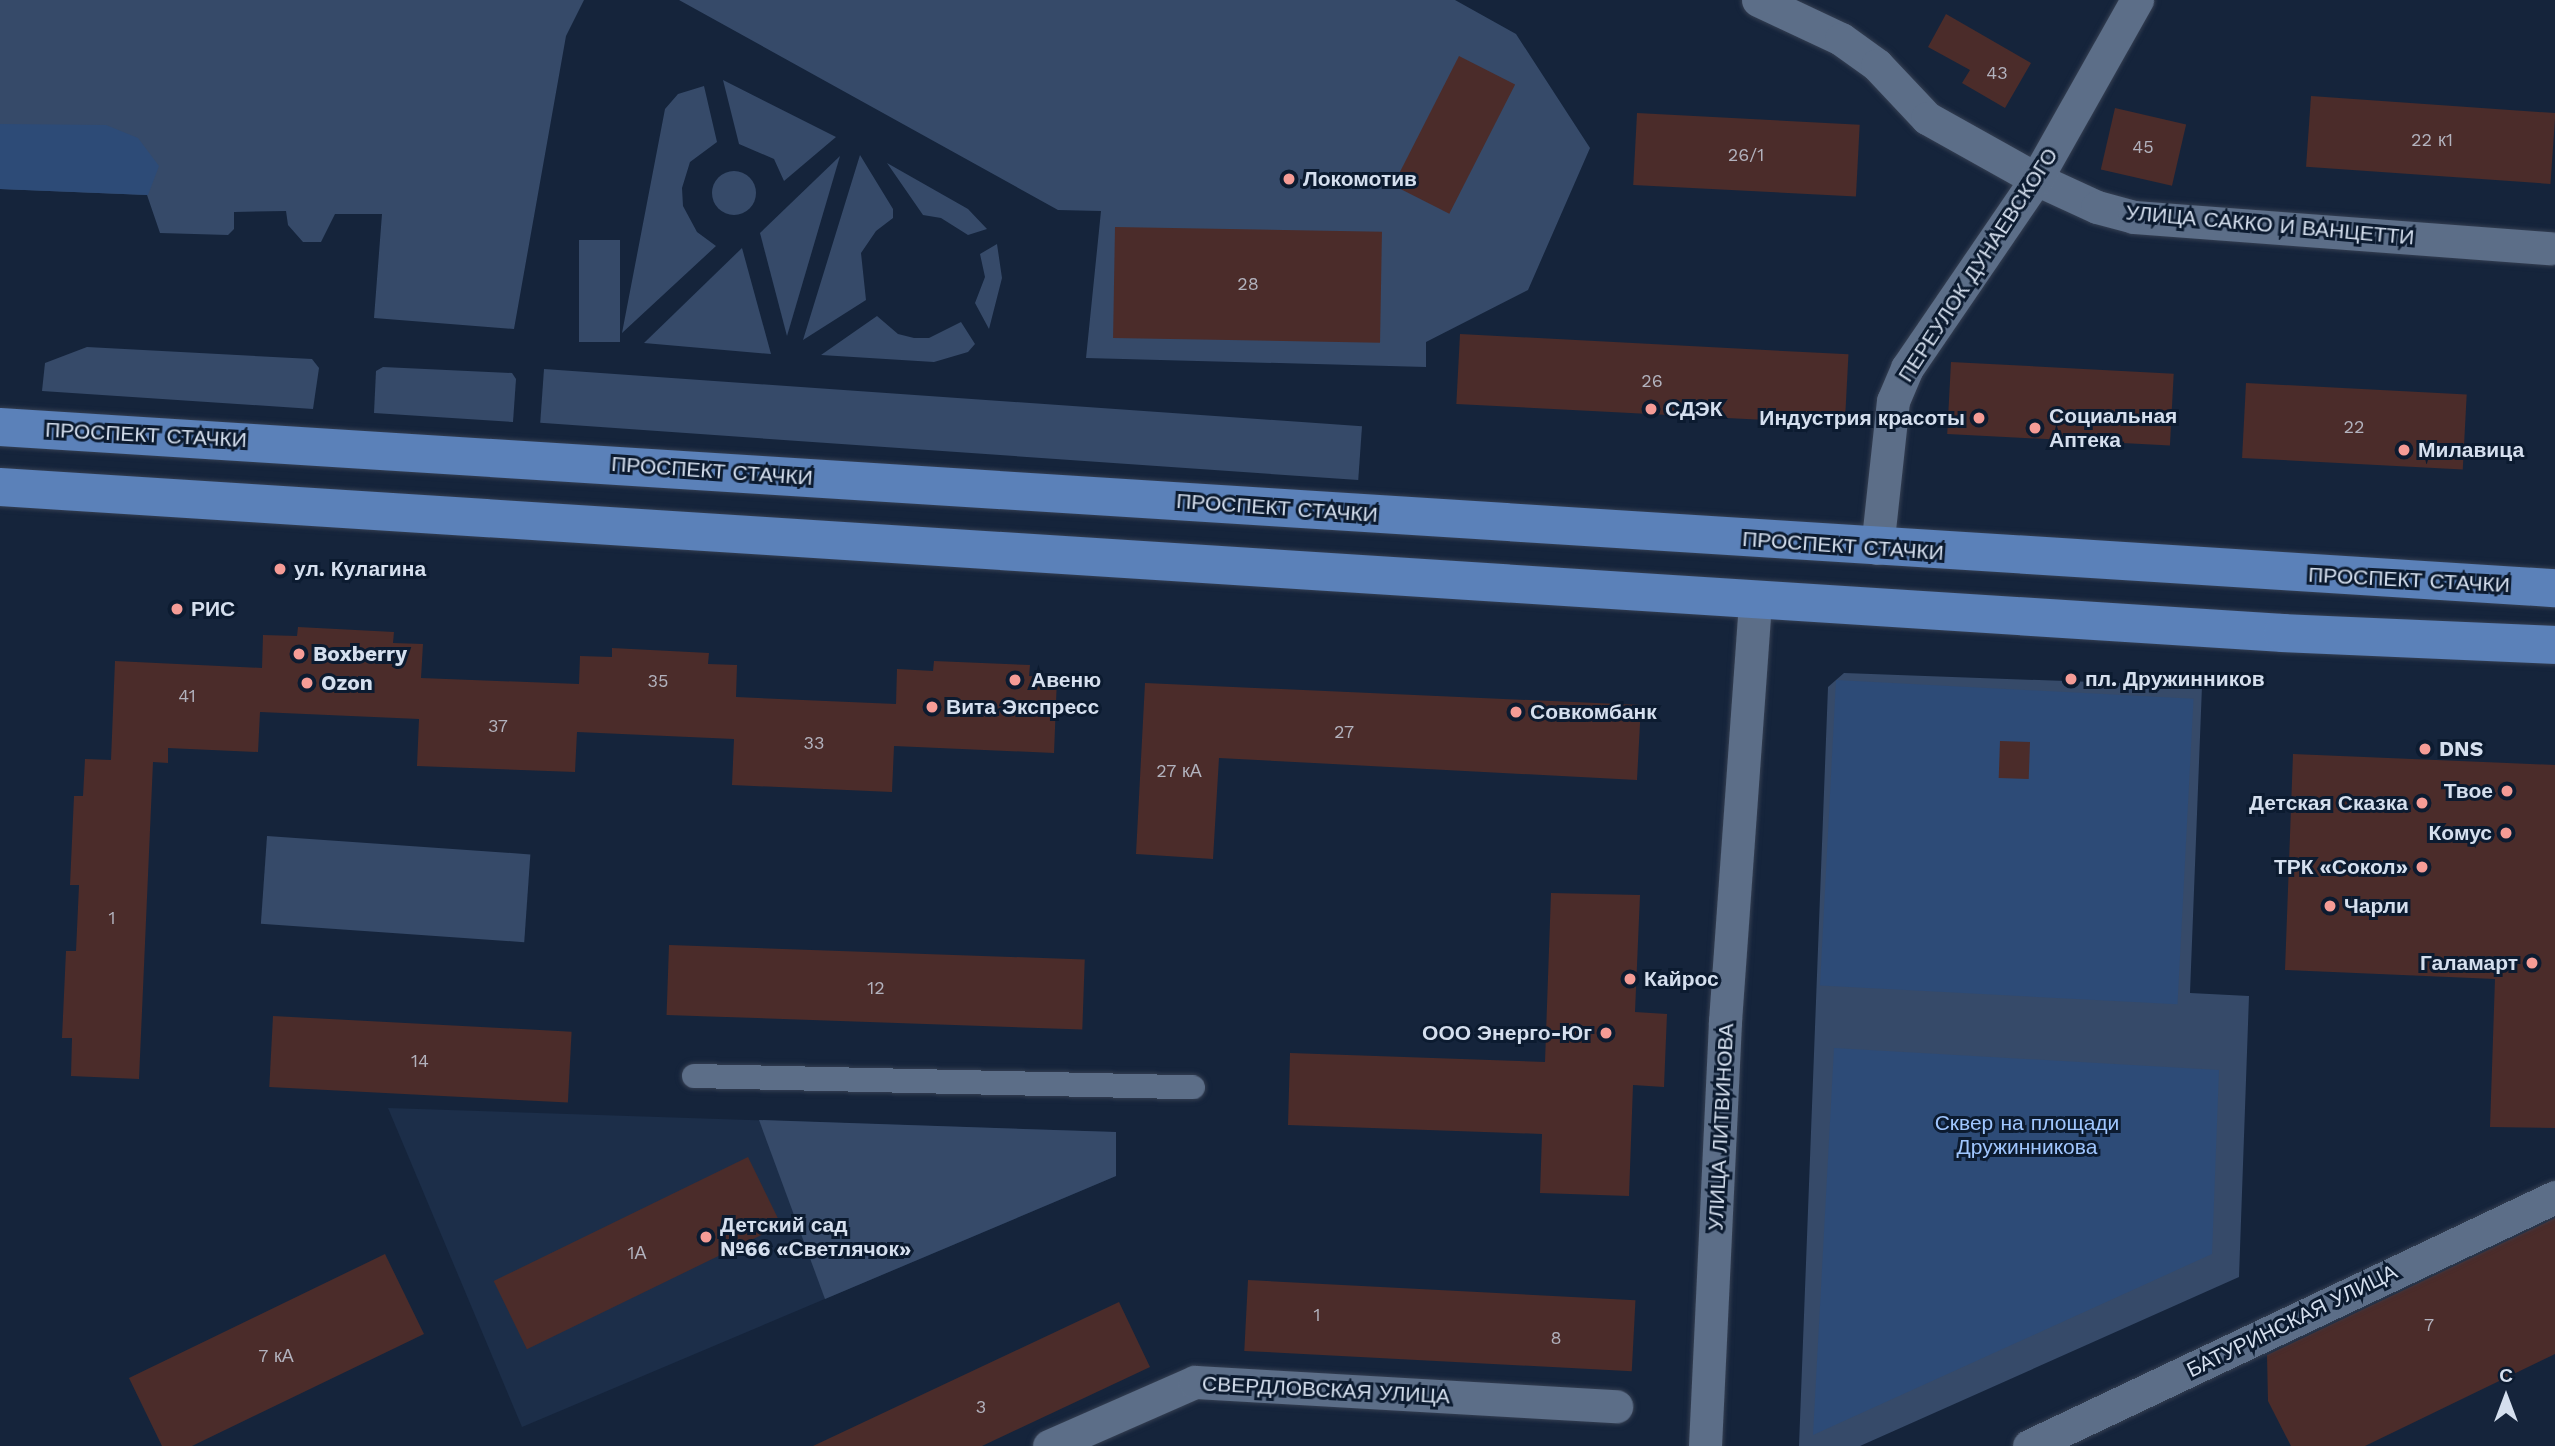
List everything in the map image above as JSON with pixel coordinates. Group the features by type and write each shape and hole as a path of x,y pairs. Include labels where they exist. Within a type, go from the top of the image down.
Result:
{"main road":[{"name":"ПРОСПЕКТ СТАЧКИ","path":"0,427 1877,548 2555,588"},
{"path":"0,487 2284,633 2555,645"}],"street":[{"name":"УЛИЦА САККО И ВАНЦЕТТИ","path":"1758,0 1841,39 1877,65 1927,118 2036,180 2097,207 2134,217 2550,248"},
{"name":"ПЕРЕУЛОК ДУНАЕВСКОГО","path":"1877,548 1893,401 1930,331 2036,180 2137,0"},
{"name":"УЛИЦА ЛИТВИНОВА","path":"1705,1446 1725,1021 1755,599"},
{"path":"694,1076 1194,1087"},
{"name":"БАТУРИНСКАЯ УЛИЦА","path":"2029,1446 2555,1197"},
{"name":"СВЕРДЛОВСКАЯ УЛИЦА","path":"1049,1446 1195,1382 1616,1406"}],"shaded area":[{"name":"Детский сад №66 «Светлячок»","path":"388,1108 1116,1132 1116,1176 522,1427"}],"green space":[{"path":"0,0 584,0 566,36 514,329 374,318 382,214 335,214 321,242 303,242 288,225 286,211 234,212 234,229 228,235 160,233 147,195 0,189"},
{"name":"Локомотив","path":"679,0 1455,0 1516,34 1590,148 1528,290 1426,342 1426,367 1086,358 1101,211 1058,210"},
{"path":"723,80 836,137 784,181 774,159 739,144"},
{"path":"704,86 717,142 690,162 682,188 683,206 697,232 716,246 622,333 665,109 678,94"},
{"path":"0,124 106,125 138,138 159,166 148,195 0,189"},
{"path":"860,155 893,209 893,218 876,231 861,253 866,300 803,340"},
{"path":"840,156 787,336 760,233"},
{"path":"887,163 968,209 987,229 968,235 941,218 923,215"},
{"path":"734,171 749,178 756,193 749,208 734,215 719,208 712,193 719,178"},
{"path":"579,240 620,240 620,342 579,342"},
{"path":"997,244 1002,278 989,329 975,303 985,277 980,254"},
{"path":"742,248 771,354 644,343"},
{"path":"877,316 898,334 914,338 929,338 961,322 975,344 968,352 934,362 821,355"},
{"path":"87,347 312,359 319,368 313,409 42,391 45,363"},
{"path":"383,367 512,373 516,379 513,422 374,413 376,371"},
{"path":"544,369 1362,426 1358,480 540,423"},
{"name":"Сквер на площади Дружинникова","path":"1844,673 2202,686 2190,993 2249,996 2239,1277 1860,1446 1799,1446 1828,687"},
{"path":"1836,680 2194,699 2177,1004 1820,986"},
{"path":"267,836 530,854 524,942 261,924"},
{"path":"1834,1048 2219,1070 2212,1254 1813,1435"},
{"path":"759,1120 1116,1132 1116,1176 825,1299"}],"building":[{"path":"1946,14 2031,63 2005,108 1962,83 1970,70 1928,47"},
{"path":"1459,56 1515,85 1449,214 1393,185"},
{"path":"2311,96 2555,113 2550,184 2306,167"},
{"path":"2115,108 2186,124 2172,186 2101,169"},
{"path":"1637,113 1860,125 1856,197 1633,185"},
{"path":"1115,227 1382,232 1380,343 1113,338"},
{"path":"1460,334 1848,354 1845,424 1456,404"},
{"path":"1951,362 2174,374 2170,446 1947,434"},
{"path":"2246,383 2467,395 2463,469 2242,458"},
{"path":"298,627 394,632 393,643 423,644 421,678 579,684 580,656 612,657 612,648 709,653 708,664 737,665 736,697 896,704 897,669 933,671 934,661 1030,665 1029,676 1057,678 1054,753 894,746 892,792 732,785 734,739 577,732 575,772 417,766 419,719 260,712 258,752 168,748 168,763 153,762 139,1079 71,1076 72,1038 62,1038 66,951 76,951 79,885 70,885 74,796 83,796 85,759 111,760 115,661 262,668 263,635 297,636"},
{"path":"1145,683 1641,705 1637,780 1219,758 1213,859 1136,854"},
{"path":"2000,741 2030,742 2029,779 1999,778"},
{"name":"ТРК «Сокол»","path":"2293,754 2555,765 2555,1128 2490,1127 2495,979 2285,970"},
{"name":"ООО Энерго-Юг","path":"1551,893 1640,895 1635,1012 1667,1014 1664,1087 1633,1085 1629,1196 1540,1193 1542,1134 1288,1125 1290,1053 1545,1062"},
{"path":"669,945 1085,960 1082,1029 667,1015"},
{"path":"273,1016 572,1032 568,1103 269,1087"},
{"path":"748,1157 781,1225 527,1349 494,1281"},
{"path":"2555,1218 2555,1354 2365,1446 2291,1446 2268,1401 2267,1355"},
{"path":"385,1254 424,1334 192,1446 162,1446 129,1378"},
{"path":"1248,1280 1635,1300 1632,1371 1244,1351"},
{"path":"1119,1302 1150,1367 982,1446 813,1446"}],"place":[{"name":"Локомотив","path":"1289,179"},
{"name":"СДЭК","path":"1651,409"},
{"name":"Индустрия красоты","path":"1979,418"},
{"name":"Социальная Аптека","path":"2035,428"},
{"name":"Милавица","path":"2404,450"},
{"name":"ул. Кулагина","path":"280,569"},
{"name":"РИС","path":"177,609"},
{"name":"Boxberry","path":"299,654"},
{"name":"пл. Дружинников","path":"2071,679"},
{"name":"Авеню","path":"1015,680"},
{"name":"Ozon","path":"307,683"},
{"name":"Вита Экспресс","path":"932,707"},
{"name":"Совкомбанк","path":"1516,712"},
{"name":"DNS","path":"2425,749"},
{"name":"Твое","path":"2507,791"},
{"name":"Детская Сказка","path":"2422,803"},
{"name":"Комус","path":"2506,833"},
{"name":"ТРК «Сокол»","path":"2422,867"},
{"name":"Чарли","path":"2330,906"},
{"name":"Галамарт","path":"2532,963"},
{"name":"Кайрос","path":"1630,979"},
{"name":"ООО Энерго-Юг","path":"1606,1033"},
{"name":"Детский сад №66 «Светлячок»","path":"706,1237"}]}
